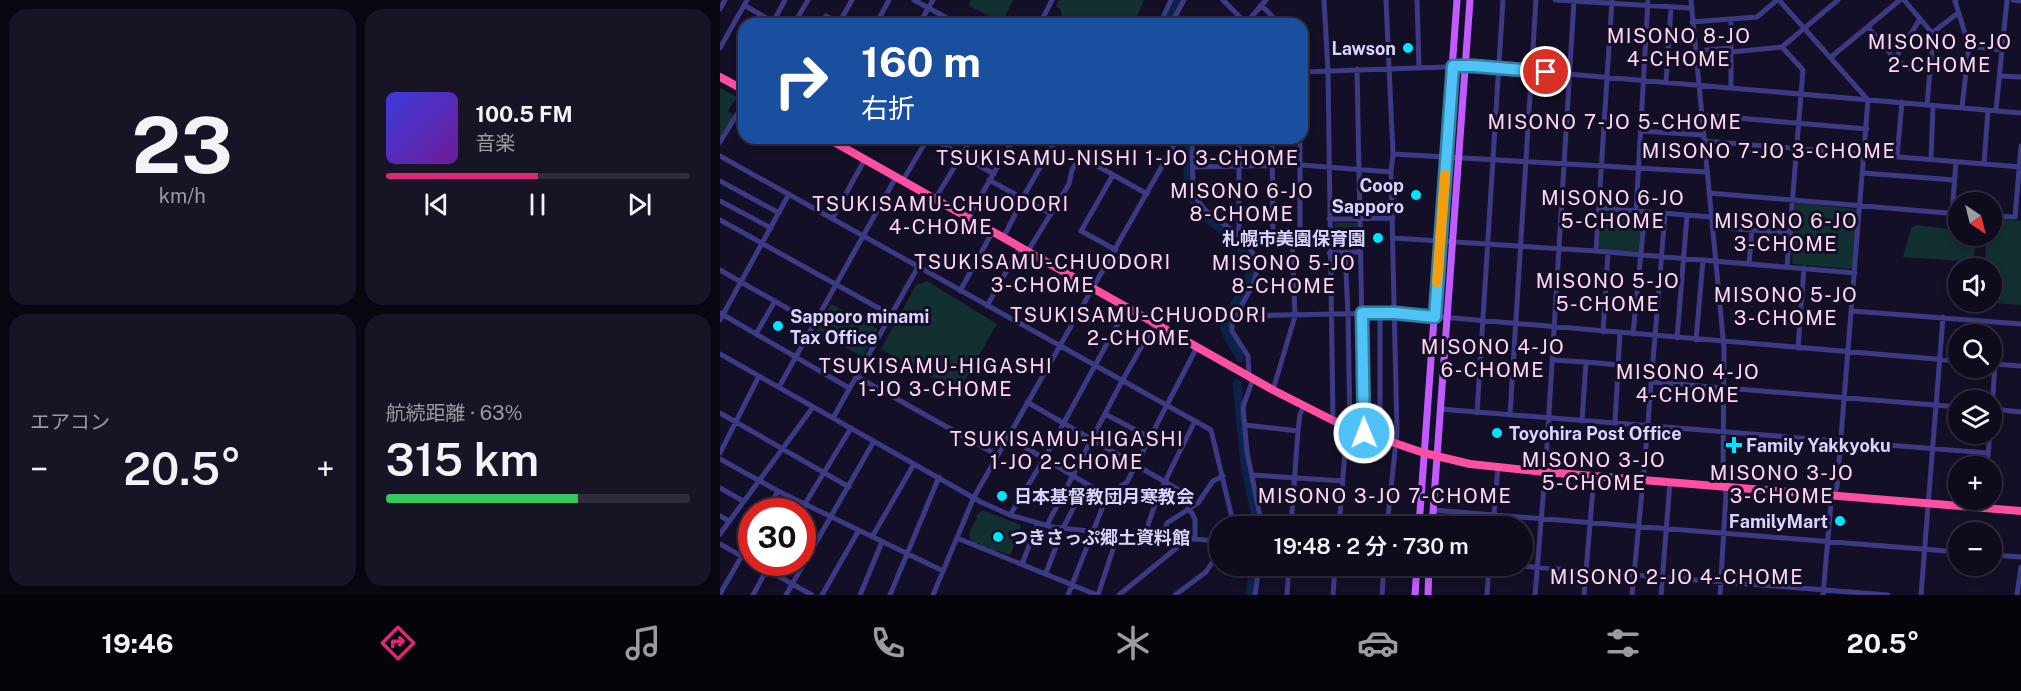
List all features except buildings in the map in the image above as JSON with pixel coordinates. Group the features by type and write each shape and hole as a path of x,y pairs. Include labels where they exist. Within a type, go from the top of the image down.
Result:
{"highway":[{"path":"720,77 738,87"},
{"path":"838,144 1273,390 1348,428 1395,444 1437,456 1498,467 1948,503"},
{"path":"2002,507 2021,511"}],"main road":[{"path":"1420,516 1457,0"},
{"path":"1433,516 1470,0"},
{"path":"1415,595 1416,576"},
{"path":"1428,595 1429,576"}],"street":[{"path":"720,9 725,0"},
{"path":"776,18 785,0"},
{"path":"798,18 808,0"},
{"path":"842,18 852,0"},
{"path":"880,18 890,0"},
{"path":"914,0 947,18"},
{"path":"922,18 933,0"},
{"path":"1043,18 1052,0"},
{"path":"1163,18 1171,0"},
{"path":"1174,18 1184,0"},
{"path":"1223,0 1240,18"},
{"path":"1251,18 1266,0"},
{"path":"1324,0 1328,71 1333,421"},
{"path":"1386,0 1393,154 1391,172 1395,313 1395,444 1388,516"},
{"path":"1417,0 1419,67"},
{"path":"1477,413 1503,0"},
{"path":"1510,415 1536,0"},
{"path":"1555,0 1648,3 1691,8"},
{"path":"1691,0 1724,342 1723,477 1726,486 1720,595"},
{"path":"1692,22 1756,16 1778,0 1869,100 1837,487 1831,503 1823,592"},
{"path":"1695,51 1782,46 1838,0"},
{"path":"1832,57 1902,0 1932,33 1931,160"},
{"path":"1956,0 1969,46 1962,108"},
{"path":"1996,110 2007,0"},
{"path":"2013,0 2021,1"},
{"path":"1535,595 1549,418 1574,1"},
{"path":"1596,251 1612,2"},
{"path":"720,48 746,3 766,18"},
{"path":"1636,212 1648,3"},
{"path":"1261,5 1274,18"},
{"path":"1666,82 1671,7"},
{"path":"1932,33 1958,13"},
{"path":"1731,19 1731,88"},
{"path":"1895,59 1920,19"},
{"path":"1868,27 1895,59 1908,68 1930,70"},
{"path":"1782,46 1803,70 1788,267"},
{"path":"1969,46 2002,50"},
{"path":"1308,72 1465,66 2021,113"},
{"path":"1357,69 1364,433"},
{"path":"2000,76 2021,77"},
{"path":"1897,157 1902,102"},
{"path":"1984,164 1988,110"},
{"path":"720,142 738,113"},
{"path":"1702,115 1867,129"},
{"path":"1640,131 1797,148 2020,167"},
{"path":"845,148 847,144"},
{"path":"779,387 864,237 899,179 925,144"},
{"path":"940,144 961,155 1023,199 1051,214"},
{"path":"935,199 968,144"},
{"path":"968,218 1010,144"},
{"path":"1003,238 1054,144"},
{"path":"933,595 974,497 1175,144"},
{"path":"1192,144 1193,188 1196,198 1205,210 1241,237 1254,255 1257,271 1253,285 1232,322 1232,331 1248,356 1251,378 1243,407 1260,516"},
{"path":"1239,144 1239,228 1241,237"},
{"path":"1272,144 1273,235"},
{"path":"1300,144 1300,234"},
{"path":"2002,217 2018,218 2021,146"},
{"path":"1393,154 1707,172"},
{"path":"720,156 1211,430 1232,516"},
{"path":"1028,251 1069,184 1072,170 1080,156 1147,194"},
{"path":"832,219 865,159"},
{"path":"1955,192 1956,162"},
{"path":"1194,167 1301,165 1391,172"},
{"path":"1863,173 1954,180"},
{"path":"1113,175 1081,231 1116,250"},
{"path":"720,181 779,213"},
{"path":"1709,193 1948,212"},
{"path":"789,194 721,316 756,333 849,388"},
{"path":"720,201 771,228"},
{"path":"1600,208 1711,217"},
{"path":"1633,334 1645,212"},
{"path":"1632,595 1665,214"},
{"path":"1677,338 1687,216"},
{"path":"1329,219 1393,218"},
{"path":"720,220 891,315"},
{"path":"1712,227 1791,233"},
{"path":"1749,264 1752,230"},
{"path":"960,291 993,231"},
{"path":"1230,246 1241,237 1329,234"},
{"path":"1273,390 1295,316 1292,235"},
{"path":"1393,238 1559,248 1855,273"},
{"path":"987,306 1020,247"},
{"path":"1329,253 1361,252"},
{"path":"1603,332 1608,252"},
{"path":"1340,516 1348,428 1348,314 1345,253"},
{"path":"1696,340 1703,260"},
{"path":"833,418 918,267"},
{"path":"1798,348 1804,268"},
{"path":"720,270 815,324"},
{"path":"756,333 775,301"},
{"path":"1010,515 1044,459 1127,307"},
{"path":"1852,311 2021,324"},
{"path":"1380,313 1380,439"},
{"path":"1237,316 1395,313 1948,360"},
{"path":"1921,595 1943,317"},
{"path":"1047,525 1155,323"},
{"path":"1615,423 1620,333"},
{"path":"1068,595 1107,496 1127,482 1197,347"},
{"path":"720,354 914,464 1010,515 1047,525 1093,532 1209,540"},
{"path":"1552,360 1619,365"},
{"path":"1582,420 1586,362"},
{"path":"2002,365 2021,366"},
{"path":"720,453 759,376"},
{"path":"856,376 997,455"},
{"path":"1651,382 1948,406"},
{"path":"1027,402 1179,490 1195,519 1195,539"},
{"path":"1292,516 1298,431 1300,414 1304,406"},
{"path":"745,498 813,407"},
{"path":"1440,409 1988,453"},
{"path":"2002,410 2021,412"},
{"path":"720,413 849,487"},
{"path":"1105,414 1151,438"},
{"path":"1145,536 1166,481 1196,421"},
{"path":"1245,426 1298,431"},
{"path":"807,498 850,428"},
{"path":"1008,437 1107,496"},
{"path":"786,595 874,441"},
{"path":"1988,456 1989,444"},
{"path":"720,459 793,498"},
{"path":"872,537 914,464"},
{"path":"1494,515 1498,467"},
{"path":"1252,475 1343,481"},
{"path":"1164,537 1167,523 1198,503 1213,481 1223,476"},
{"path":"1584,595 1594,476"},
{"path":"890,595 939,477"},
{"path":"1661,595 1670,482"},
{"path":"1046,573 1063,528 1086,484"},
{"path":"720,488 738,498"},
{"path":"774,498 778,491"},
{"path":"720,534 738,508"},
{"path":"816,509 943,571"},
{"path":"1433,510 1948,551"},
{"path":"720,516 729,521"},
{"path":"1022,564 1038,523"},
{"path":"822,595 859,530"},
{"path":"957,538 1098,595 1118,534"},
{"path":"1119,595 1179,546 1183,538"},
{"path":"860,595 882,542"},
{"path":"720,544 738,554"},
{"path":"2002,556 2021,557"},
{"path":"720,594 738,561"},
{"path":"1175,595 1209,567"},
{"path":"1533,567 1721,581 1823,592 1888,595"},
{"path":"2017,595 2021,567"},
{"path":"753,595 764,576"},
{"path":"778,576 812,595"},
{"path":"1255,595 1258,576"},
{"path":"1287,595 1288,576"},
{"path":"1332,595 1334,576"},
{"path":"1382,595 1383,576"},
{"path":"1487,595 1488,576"}],"green space":[{"path":"971,0 1013,0 1004,18 993,18 968,5"},
{"path":"1059,0 1144,0 1136,18 1062,18 1060,9 1056,6"},
{"path":"720,88 737,97 728,111 734,115 720,139"},
{"path":"1798,203 1857,211 1854,264 1851,269 1792,264 1795,205"},
{"path":"1605,212 1641,214 1643,217 1638,252 1601,250 1599,246 1602,214"},
{"path":"2002,219 2021,221 2021,305 2002,304 2002,258 1985,258 1986,246 2002,246"},
{"path":"1335,223 1357,223 1359,248 1356,251 1333,250"},
{"path":"1915,225 1948,229 1948,246 1975,246 1974,258 1948,258 1948,260 1903,257 1911,228"},
{"path":"927,281 997,324 958,392 881,349 916,285"},
{"path":"831,304 878,329 863,357 816,332"},
{"path":"982,510 1021,525 1010,555 991,551 979,543 972,543 970,530 976,516"}],"waterway":[{"path":"1169,18 1178,0"},
{"path":"1189,144 1189,180 1195,203 1210,220 1237,242 1249,262 1249,279 1246,287 1227,317 1225,325 1226,334 1240,358"},
{"path":"1237,384 1245,465 1256,516"},
{"path":"1250,595 1253,576"}],"slow traffic":[{"path":"1437,282 1445,175"}],"place":[{"name":"Lawson","path":"1408,48"},
{"name":"Coop Sapporo","path":"1416,195"},
{"name":"札幌市美園保育園","path":"1378,238"},
{"name":"Sapporo minami Tax Office","path":"778,326"},
{"name":"Toyohira Post Office","path":"1497,433"},
{"name":"Family Yakkyoku","path":"1734,445"},
{"name":"日本基督教団月寒教会","path":"1002,496"},
{"name":"FamilyMart","path":"1840,521"},
{"name":"つきさっぷ郷土資料館","path":"998,537"}],"district":[{"name":"MISONO 8-JO 4-CHOME","path":"1679,48"},
{"name":"MISONO 8-JO 2-CHOME","path":"1940,54"},
{"name":"MISONO 7-JO 5-CHOME","path":"1615,122"},
{"name":"MISONO 7-JO 3-CHOME","path":"1769,151"},
{"name":"TSUKISAMU-NISHI 1-JO 3-CHOME","path":"1118,158"},
{"name":"MISONO 6-JO 8-CHOME","path":"1242,202"},
{"name":"MISONO 6-JO 5-CHOME","path":"1613,210"},
{"name":"TSUKISAMU-CHUODORI 4-CHOME","path":"941,216"},
{"name":"MISONO 6-JO 3-CHOME","path":"1786,232"},
{"name":"TSUKISAMU-CHUODORI 3-CHOME","path":"1043,274"},
{"name":"MISONO 5-JO 8-CHOME","path":"1284,274"},
{"name":"MISONO 5-JO 5-CHOME","path":"1608,292"},
{"name":"MISONO 5-JO 3-CHOME","path":"1786,306"},
{"name":"TSUKISAMU-CHUODORI 2-CHOME","path":"1139,326"},
{"name":"MISONO 4-JO 6-CHOME","path":"1493,358"},
{"name":"TSUKISAMU-HIGASHI 1-JO 3-CHOME","path":"936,378"},
{"name":"MISONO 4-JO 4-CHOME","path":"1688,384"},
{"name":"TSUKISAMU-HIGASHI 1-JO 2-CHOME","path":"1067,450"},
{"name":"MISONO 3-JO 5-CHOME","path":"1594,472"},
{"name":"MISONO 3-JO 3-CHOME","path":"1782,484"},
{"name":"MISONO 3-JO 7-CHOME","path":"1385,496"},
{"name":"MISONO 2-JO 4-CHOME","path":"1677,577"}],"route":[{"path":"1364,433 1362,313 1395,313 1435,317 1453,66 1546,72"}]}
